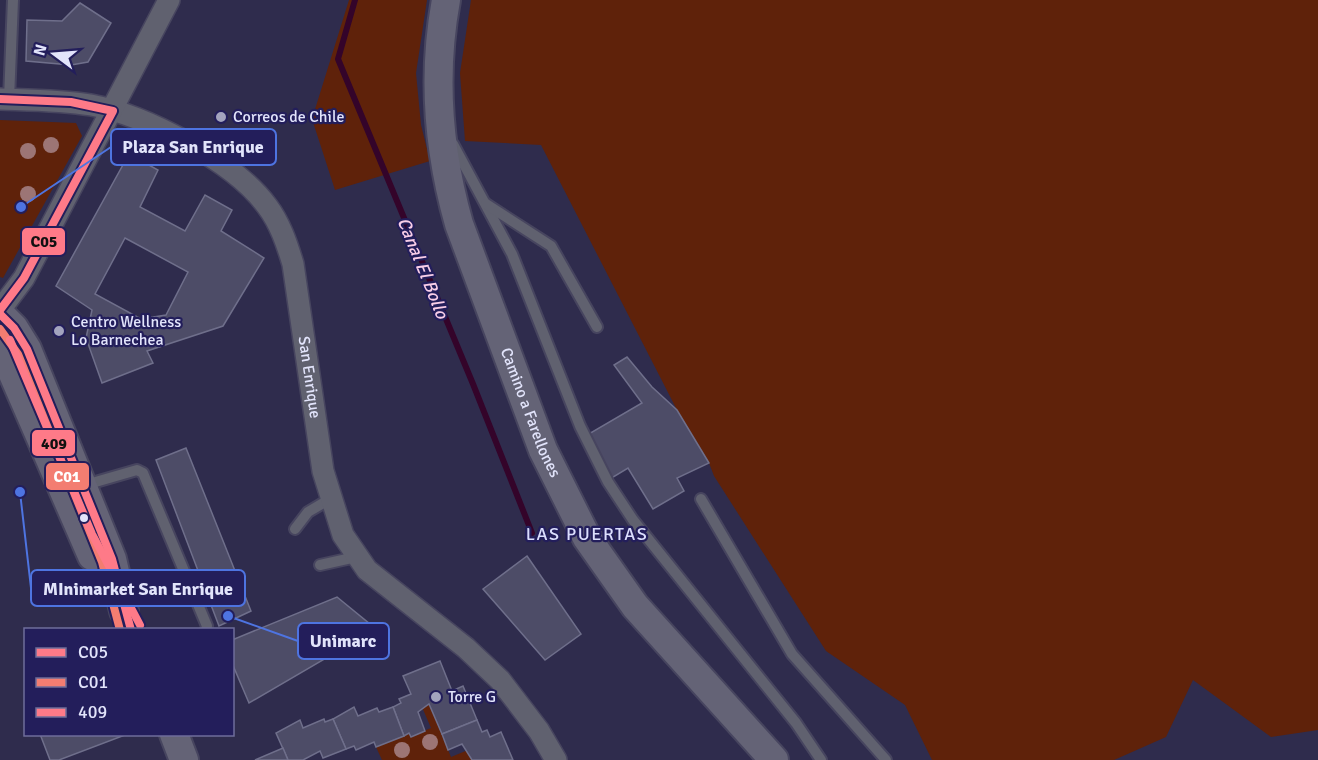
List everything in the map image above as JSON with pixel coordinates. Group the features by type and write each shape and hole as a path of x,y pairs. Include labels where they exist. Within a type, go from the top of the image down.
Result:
{"main road":[{"name":"Camino a Farellones","path":"446,0 438,66 438,113 447,178 459,224 543,450 570,510 610,573 635,606 774,760"},
{"path":"0,312 14,328 27,349 112,559 128,620"},
{"path":"0,344 83,538 128,620"},
{"path":"174,736 184,760"}],"street":[{"path":"0,312 24,278 169,0"},
{"name":"San Enrique","path":"5,99 71,102 113,111 148,124 218,161 253,190 276,220 292,264 323,471 343,535 356,557 380,581 485,664 521,705 556,760"}],"lane":[{"path":"5,99 13,0"},
{"path":"438,113 483,203 512,254 580,426 608,482 633,519 796,723 821,760"},
{"path":"483,203 551,246 597,327"},
{"path":"83,486 137,470 143,473 206,628"},
{"path":"295,529 308,512 330,499"},
{"path":"701,500 792,654 886,760"},
{"path":"320,565 356,557"}],"shaded area":[{"path":"349,0 427,0 416,73 421,125 430,161 335,190 312,119"},
{"path":"471,0 1318,0 1318,730 1271,737 1193,680 1166,737 1114,760 932,760 905,705 826,651 714,476 709,463 677,410 541,145 465,141 460,73"},
{"path":"0,120 76,123 82,136 3,278 0,277"},
{"path":"429,704 451,757 468,750 472,760 382,760 376,747 409,733 411,736 431,728 422,707"}],"building":[{"path":"80,3 111,23 88,62 71,65 26,61 27,20 62,21"},
{"path":"129,154 158,170 140,207 185,231 205,195 232,210 221,231 264,258 223,326 147,351 153,363 102,383 86,338 92,310 56,286","holes":["125,238 188,272 166,315 141,319 95,294"]},
{"path":"627,357 652,387 677,410 709,463 677,478 684,491 653,509 628,468 610,479 587,435 642,403 614,365"},
{"path":"186,448 251,611 219,626 156,460"},
{"path":"527,556 581,634 545,660 483,589"},
{"path":"337,597 376,629 249,703 234,668 234,639"},
{"name":"Torre G","path":"440,661 452,691 463,686 477,720 442,734 429,704 418,712 425,731 411,737 409,733 404,736 393,707 401,703 399,699 411,694 403,676"},
{"path":"354,707 358,716 377,708 379,712 393,707 404,736 376,747 374,742 356,750 354,746 346,749 333,719"},
{"path":"324,719 325,722 333,719 346,749 323,758 320,751 303,760 288,760 276,733 300,720 303,728"},
{"path":"477,720 482,732 487,730 490,737 501,732 513,760 472,760 462,744 448,750 442,734"},
{"path":"41,736 122,736 59,760 50,760"},
{"path":"283,748 288,760 255,760"}],"waterway":[{"name":"Canal El Bollo","path":"355,0 338,59 473,384 532,533"}],"transit line":[{"name":"C05","path":"0,99 71,102 113,111 24,278 0,310"},
{"name":"C05","path":"0,314 14,328 27,349 112,559 130,628"},
{"name":"C01","path":"0,329 18,354 102,562 119,628"},
{"name":"409","path":"10,340 92,534 140,625"}],"place":[{"name":"Correos de Chile","path":"221,117"},
{"name":"Plaza San Enrique","path":"21,207"},
{"name":"Centro Wellness Lo Barnechea","path":"59,331"},
{"name":"MInimarket San Enrique","path":"20,492"},
{"name":"Unimarc","path":"228,616"},
{"name":"Torre G","path":"436,697"}],"district":[{"name":"LAS PUERTAS","path":"587,534"}]}
